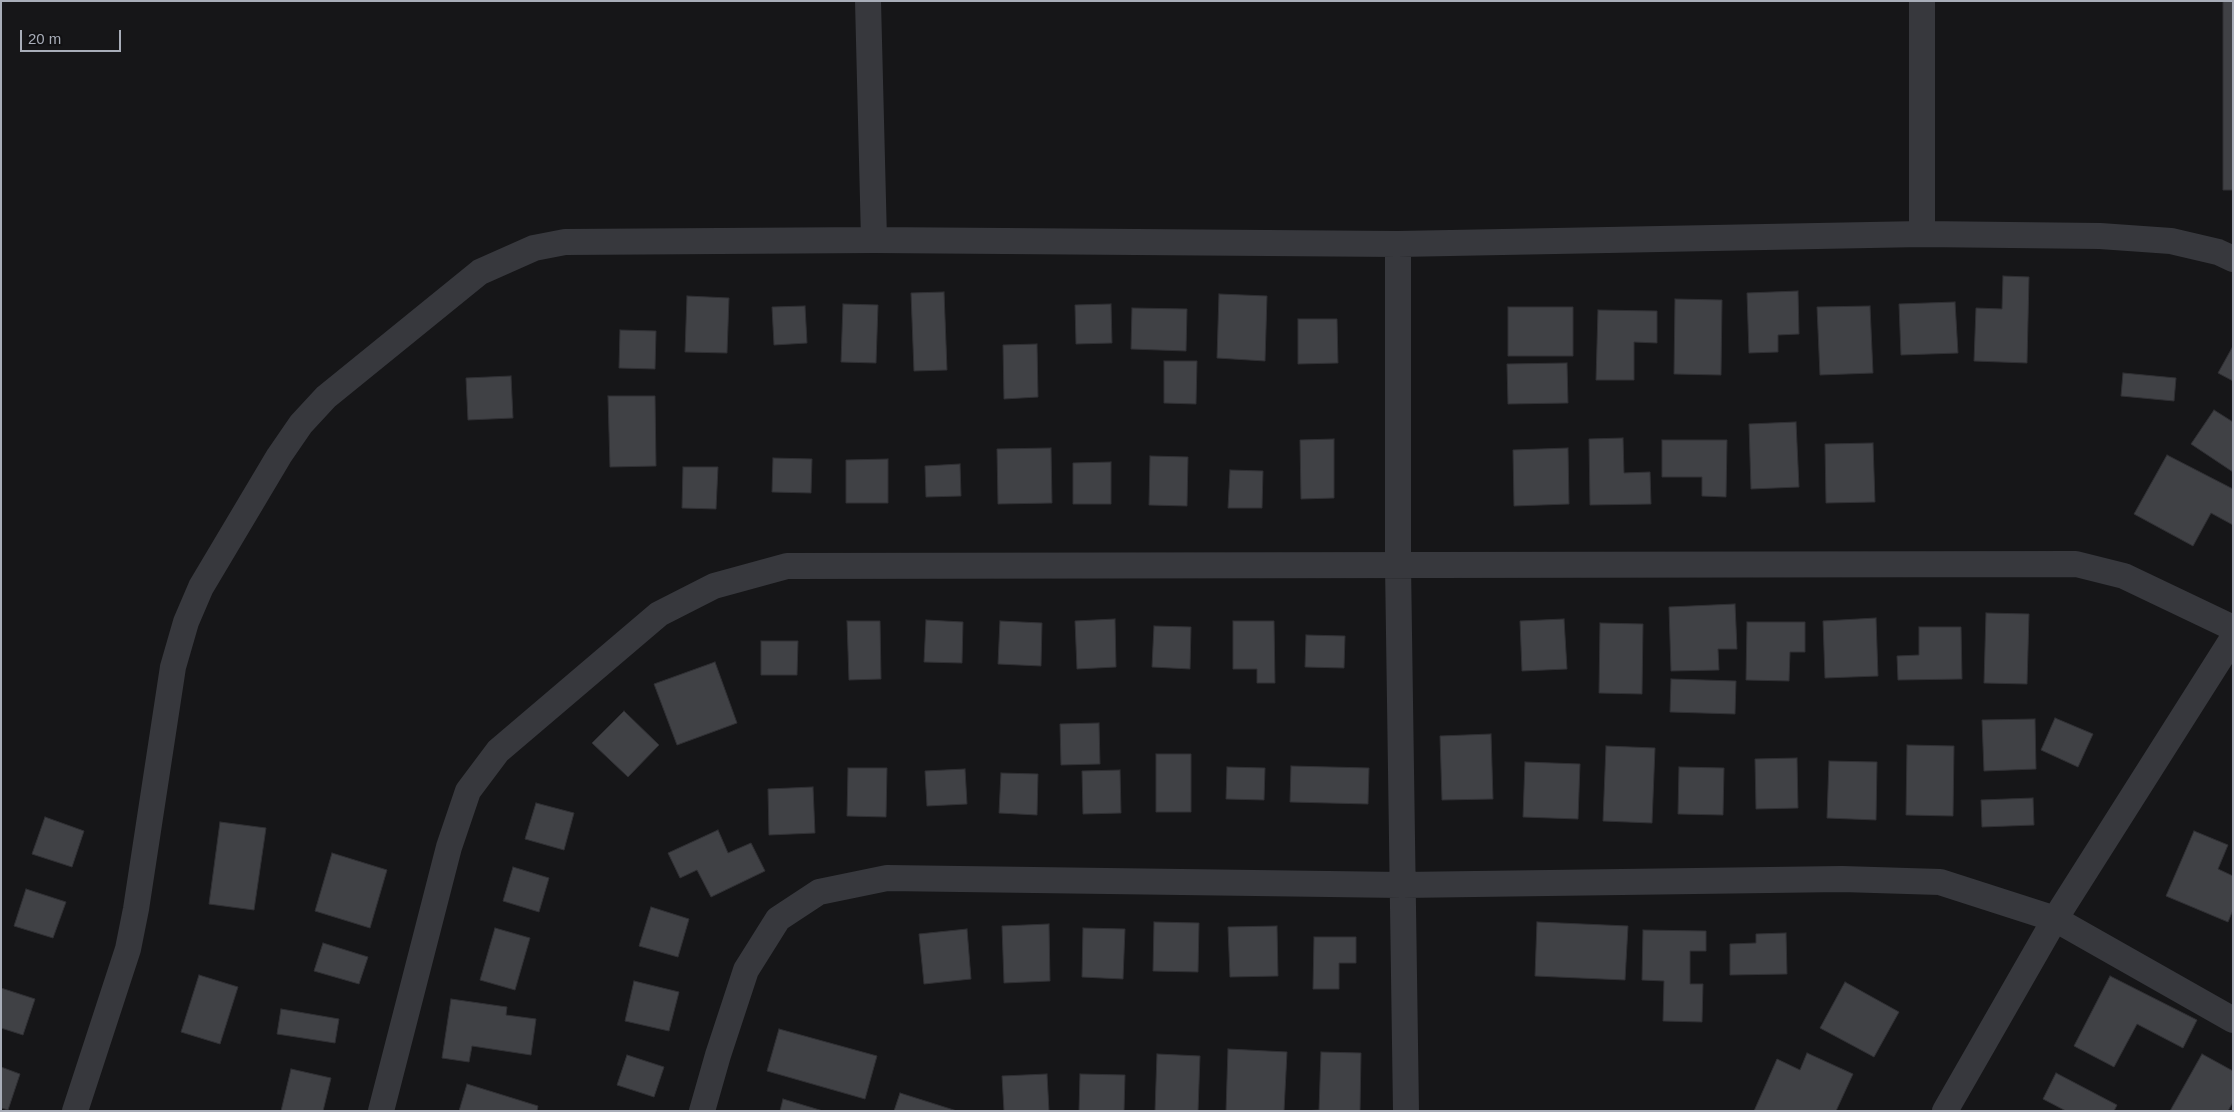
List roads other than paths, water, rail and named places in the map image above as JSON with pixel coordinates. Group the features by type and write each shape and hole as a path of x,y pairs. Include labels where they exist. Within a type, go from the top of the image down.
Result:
{"street":[{"path":"868,1 874,240"},
{"path":"1922,1 1922,234"},
{"path":"75,1111 128,949 136,909 173,667 186,622 201,587 279,456 301,424 326,397 480,272 534,248 565,242 874,240 1398,244 1922,234 2100,236 2171,241 2218,252 2233,259"},
{"path":"1398,244 1398,565 1406,1111"},
{"path":"381,1111 449,847 468,791 498,751 659,614 714,586 787,566 2076,564 2124,576 2233,628"},
{"path":"1945,1111 2055,919 2233,638"},
{"path":"702,1111 746,970 778,919 819,892 887,878 1402,885 1842,879 1940,882 2055,919 2233,1020"}]}
